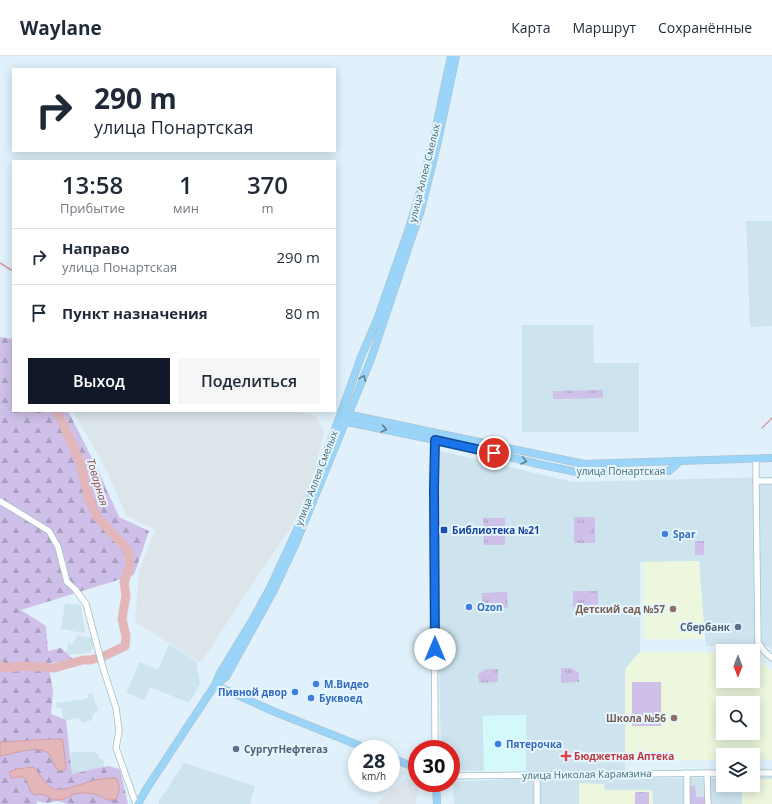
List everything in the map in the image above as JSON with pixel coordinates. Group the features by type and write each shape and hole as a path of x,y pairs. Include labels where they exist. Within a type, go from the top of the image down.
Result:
{"main road":[{"name":"улица Аллея Смелых","path":"137,804 215,685 220,673 253,619 285,556 311,496 342,421 341,413 410,228 433,141 451,56"},
{"path":"342,421 349,414 371,358 421,210 438,141 456,56"},
{"name":"улица Понартская","path":"341,413 467,438 584,464 772,458"},
{"name":"улица Понартская","path":"342,421 465,446 581,473 669,471 680,462"},
{"path":"465,446 467,438"},
{"path":"669,462 669,471"},
{"path":"215,685 275,712 348,741"},
{"path":"436,792 437,804"}],"street":[{"path":"435,440 435,740"},
{"path":"756,459 758,642 765,652 772,658"},
{"path":"756,481 772,481"},
{"name":"улица Аллея Смелых","path":"0,501 49,531 58,547 67,582 75,589 86,604 103,668 116,708 119,731 116,748 137,804"},
{"path":"687,773 687,804"},
{"path":"707,773 708,804"},
{"name":"улица Николая Карамзина","path":"460,776 716,773"},
{"path":"760,773 772,773"},
{"path":"537,775 537,804"}],"shaded area":[{"path":"746,221 772,221 772,326 750,327"},
{"path":"522,325 593,325 594,363 639,363 639,432 522,432"},
{"path":"74,412 299,412 316,416 324,432 311,488 291,528 256,578 201,663 135,622 139,571 155,530 126,515 106,469"},
{"path":"440,451 573,482 772,477 772,649 768,646 760,646 760,644 716,644 716,646 706,646 699,561 640,562 640,652 625,669 625,772 526,772 526,715 483,716 484,771 460,770 460,740 441,740 437,583"},
{"name":"Детский сад №57","path":"699,561 705,639 644,639 643,562"},
{"path":"65,604 81,605 85,632 83,633 61,629"},
{"path":"78,635 98,639 90,653 66,655 68,643 72,644"},
{"path":"169,644 196,661 200,684 189,703 150,687 144,700 126,692 140,662 158,670"},
{"name":"Школа №56","path":"716,651 716,688 760,688 760,661 772,670 772,760 760,760 760,748 716,748 716,760 625,761 625,669 640,652"},
{"path":"92,693 98,710 93,715 92,720 82,723 79,718 64,721 61,708 57,708 56,703 73,701 73,699 76,701 88,698 88,694"},
{"path":"526,715 526,772 484,771 483,716"},
{"path":"62,739 63,742 66,769 63,771 56,768 49,754 45,751 26,750 0,756 0,742"},
{"path":"71,752 96,752 100,759 103,759 105,772 72,779"},
{"path":"184,763 255,786 250,804 159,804 159,801"},
{"path":"33,767 52,788 56,789 66,789 106,778 116,778 119,785 118,796 114,800 111,800 94,794 80,793 64,799 54,800 45,795 35,795 32,793 24,778 11,778 9,772 17,769"},
{"path":"545,777 716,778 716,792 760,792 760,778 772,777 772,804 454,804 453,792 460,792 460,782"},
{"path":"408,778 408,792 418,792 416,804 378,804 389,792 400,792 400,783"},
{"path":"760,779 772,779 772,804 742,804 742,792 760,792"},
{"path":"579,783 604,784 605,790 652,790 653,804 579,804"}],"green space":[{"path":"0,337 12,339 12,412 69,412 98,470 119,517 149,531 134,575 21,610 46,626 48,651 61,648 75,661 48,663 53,691 51,714 66,720 72,774 108,766 120,769 128,804 67,804 58,801 46,803 37,801 37,804 0,804"},
{"path":"603,390 603,398 553,399 553,391"},
{"path":"574,517 595,517 595,543 574,543"},
{"path":"483,518 505,518 505,545 484,545"},
{"path":"695,541 704,541 704,555 695,555"},
{"path":"573,591 598,591 598,606 573,607"},
{"path":"507,592 508,608 482,609 482,593"},
{"path":"561,668 571,668 579,673 579,682 561,683"},
{"path":"486,669 498,669 498,682 479,683 478,674"},
{"path":"632,682 661,682 661,726 632,726"},
{"path":"690,786 695,786 696,797 705,797 705,804 689,804"},
{"path":"635,792 649,792 649,804 635,804"}],"waterway":[{"path":"0,263 12,270"},
{"name":"Товарная","path":"57,412 80,462 88,496 97,517 128,550 130,565 124,583 126,595 122,619 126,636 125,646 104,656"},
{"path":"762,428 772,418"},
{"name":"Товарная","path":"0,665 5,668 25,666 54,668 83,660 98,658"}],"place":[{"name":"Библиотека №21","path":"444,530"},
{"name":"Spar","path":"665,534"},
{"name":"Ozon","path":"469,607"},
{"name":"Детский сад №57","path":"673,609"},
{"name":"Сбербанк","path":"738,627"},
{"name":"M.Видео","path":"316,684"},
{"name":"Пивной двор","path":"295,692"},
{"name":"Буквоед","path":"311,698"},
{"name":"Школа №56","path":"674,718"},
{"name":"Пятерочка","path":"498,744"},
{"name":"СургутНефтегаз","path":"236,749"},
{"name":"Бюджетная Аптека","path":"566,756"}],"route":[{"path":"435,649 435,440 494,453"}]}
